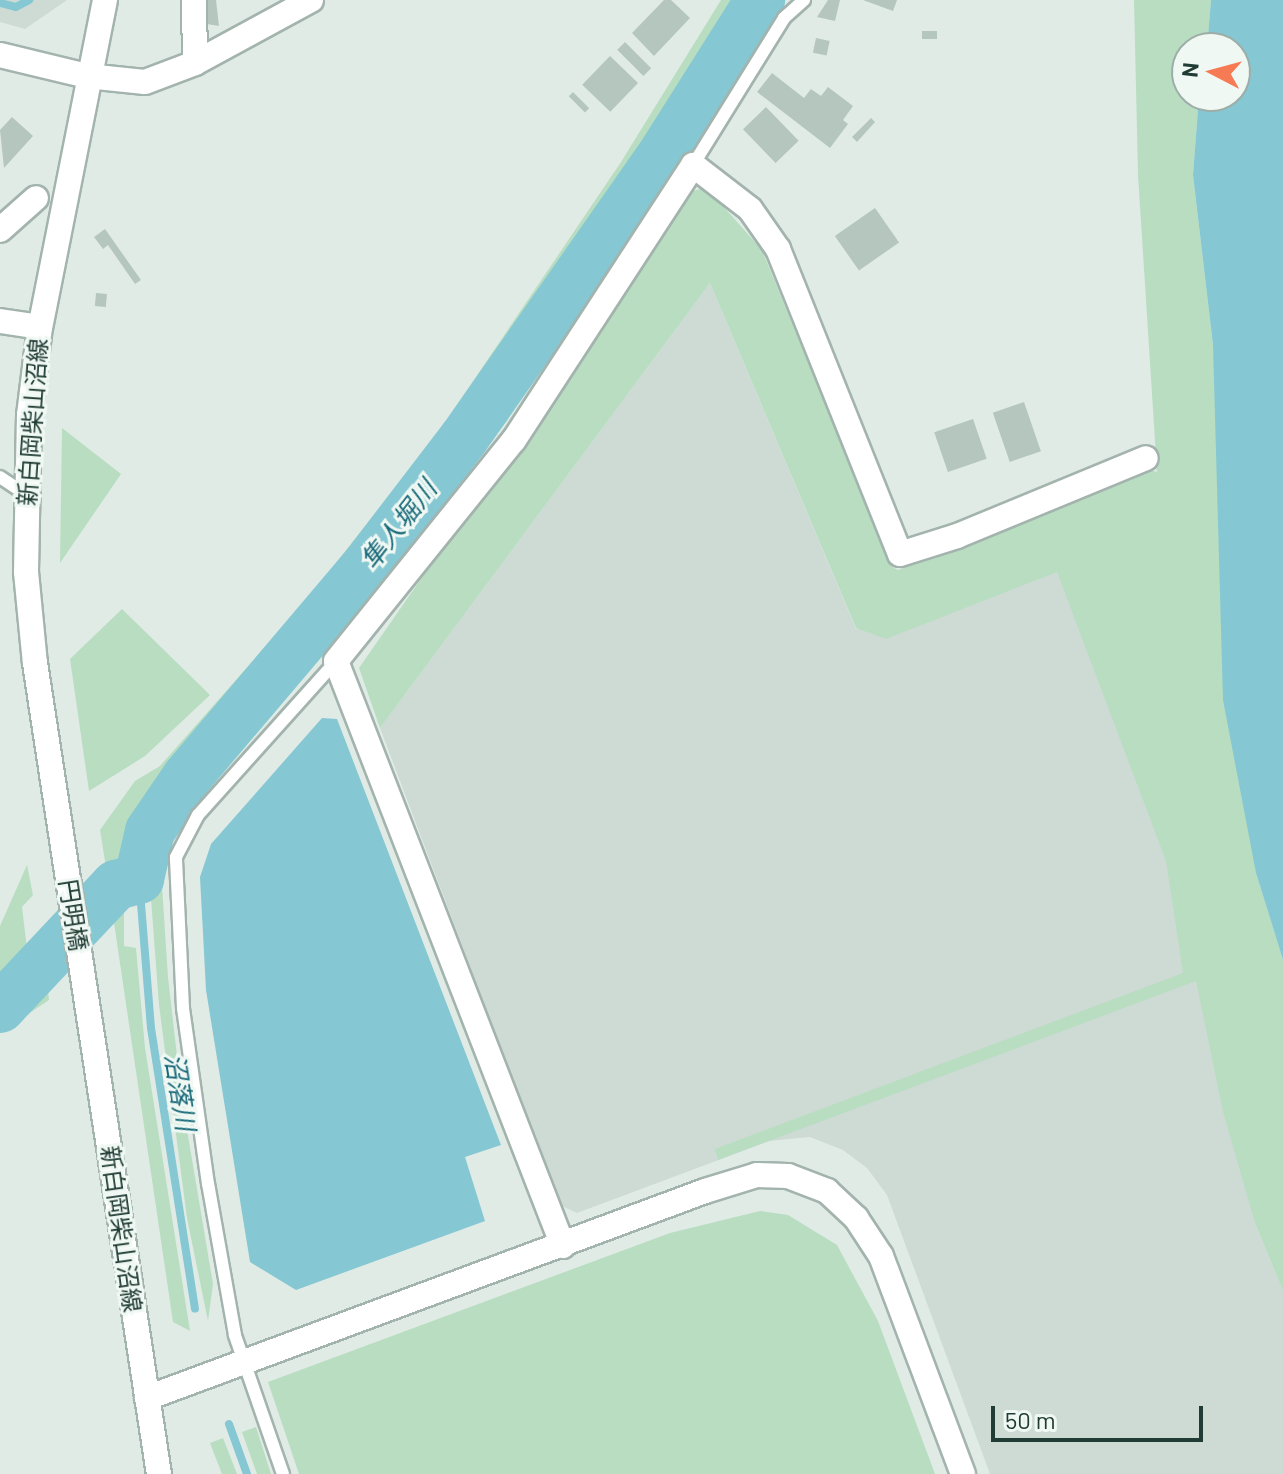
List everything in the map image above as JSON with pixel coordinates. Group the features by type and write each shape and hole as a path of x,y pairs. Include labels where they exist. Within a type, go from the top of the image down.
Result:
{"street":[{"name":"新白岡柴山沼線","path":"63,847 35,663 25,494 40,327 87,76 105,0"},
{"path":"194,0 195,63"},
{"path":"0,55 87,76 145,82 195,63 311,0"},
{"path":"563,1246 336,661 514,440 693,165 750,209 778,249 900,554 957,536 1146,458"},
{"path":"0,230 36,198"},
{"path":"0,321 40,327"},
{"name":"円明橋","path":"63,847 85,984"},
{"name":"新白岡柴山沼線","path":"85,984 159,1474"},
{"path":"147,1398 757,1175 788,1176 827,1191 856,1218 881,1256 963,1474"}],"lane":[{"path":"693,165 784,18 804,0"},
{"path":"0,477 25,494"},
{"path":"283,1474 235,1335 210,1199 183,1008 176,857 198,815 336,661"}],"shaded area":[{"path":"0,0 67,0 25,29 0,22"},
{"path":"710,283 856,629 1056,572 1160,532 1255,1223 1283,1291 1283,1474 990,1474 887,1195 867,1168 843,1150 810,1137 769,1141 577,1213 560,1205 380,728"}],"green space":[{"path":"721,0 736,0 475,412 352,565 174,764 136,829 133,867 108,880 100,830 135,781 160,766 310,596 438,433 621,162"},
{"path":"1134,0 1211,0 1208,32 1171,32 1171,112 1198,112 1193,175 1213,345 1256,873 1283,960 1283,1291 1255,1223 1223,1112 1196,981 718,1160 715,1149 1183,973 1166,861 1057,572 886,639 856,628 710,283 380,728 359,668 690,192 706,187 762,250 892,567 898,570 1146,469 1157,472 1138,175"},
{"path":"761,7 775,12 506,422 346,623 181,812 167,839 162,886 168,977 182,1100 213,1284 208,1321 187,1218 159,1005 148,859 156,830 249,708 445,483 540,350"},
{"path":"62,428 121,474 60,563"},
{"path":"122,609 210,695 145,756 89,791 70,659"},
{"path":"27,865 33,895 22,907 28,957 0,987 0,926"},
{"path":"124,901 124,946 136,948 145,1048 190,1331 173,1322 112,909"},
{"path":"47,981 49,1000 0,1033 0,1019"},
{"path":"760,1211 788,1215 837,1245 878,1321 935,1474 299,1474 268,1382 670,1233"},
{"path":"256,1427 271,1474 257,1474 242,1432"},
{"path":"223,1438 237,1474 222,1474 210,1443"}],"water":[{"path":"1211,0 1283,0 1283,960 1256,873 1223,700 1213,345 1193,175 1198,112 1251,112 1251,32 1208,32"},
{"path":"322,718 337,719 501,1145 465,1157 485,1221 296,1290 250,1262 206,990 200,877 211,844"}],"building":[{"path":"204,0 216,0 219,26 201,23"},
{"path":"664,0 671,0 690,18 654,56 632,33"},
{"path":"828,0 840,0 835,21 817,17"},
{"path":"863,0 897,0 893,11"},
{"path":"922,31 937,31 937,39 922,39"},
{"path":"816,38 830,41 827,56 813,53"},
{"path":"625,42 651,68 643,76 617,50"},
{"path":"610,56 638,83 610,112 582,85"},
{"path":"772,73 804,98 811,89 821,96 828,87 853,106 843,120 848,124 830,148 757,92"},
{"path":"573,92 589,108 585,113 569,96"},
{"path":"766,107 799,141 776,163 743,129"},
{"path":"12,117 33,136 4,168 0,130"},
{"path":"871,118 875,122 857,142 852,137"},
{"path":"875,208 899,242 859,271 835,236"},
{"path":"105,229 141,280 135,284 108,245 103,249 94,237"},
{"path":"96,293 107,294 106,307 95,306"},
{"path":"1024,402 1041,451 1010,462 993,413"},
{"path":"973,419 987,459 948,472 934,432"}],"waterway":[{"path":"0,3 16,7 29,0"},
{"name":"隼人堀川","path":"0,1008 116,885 139,879 150,831 187,777 366,566 464,438 664,152 760,0"},
{"name":"沼落川","path":"139,879 151,1028 195,1309"},
{"name":"沼落川","path":"229,1424 247,1474"}]}
